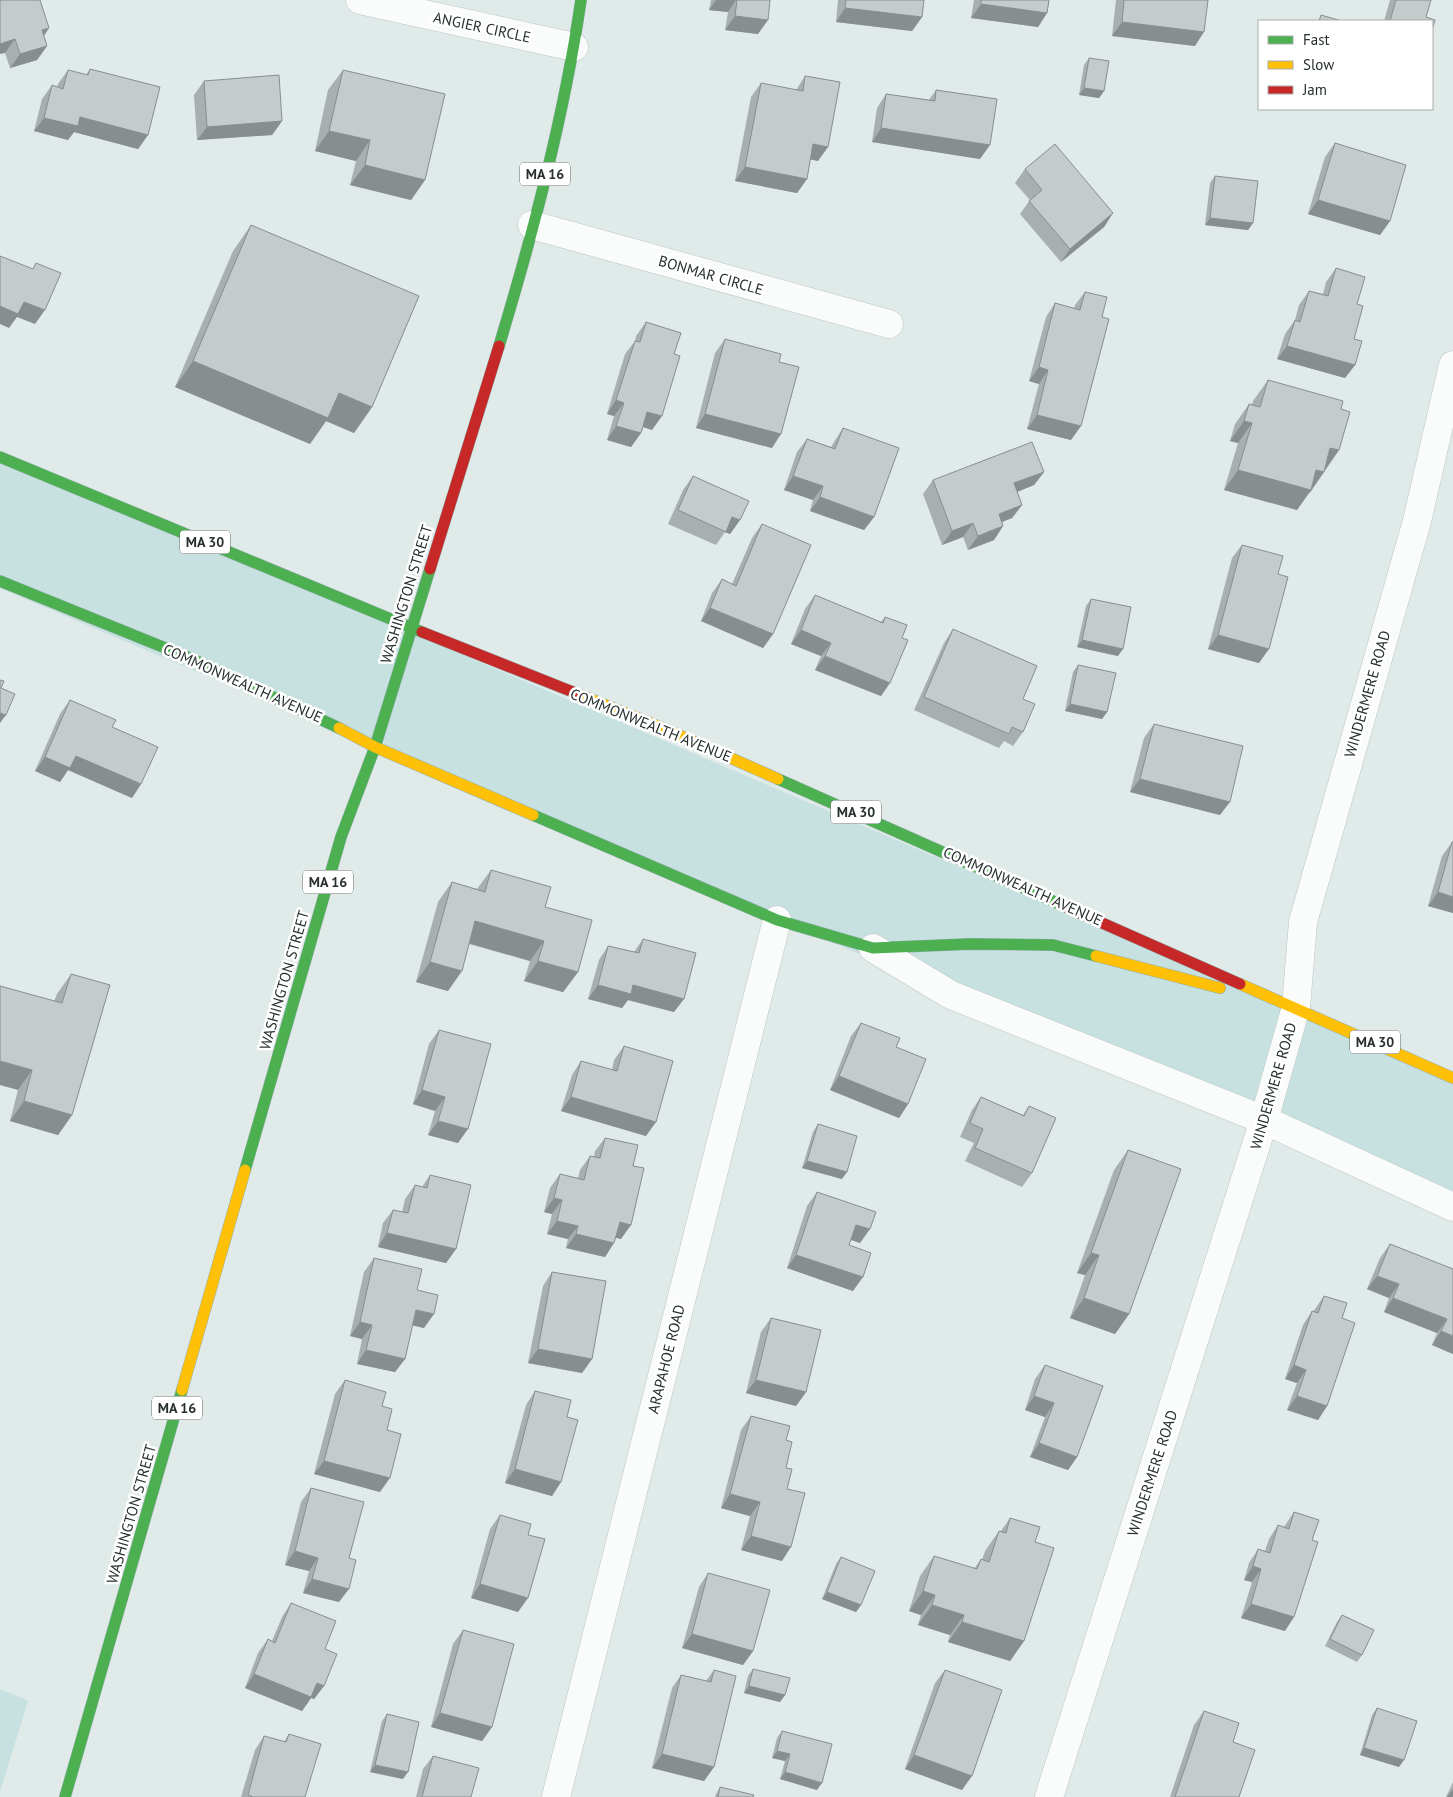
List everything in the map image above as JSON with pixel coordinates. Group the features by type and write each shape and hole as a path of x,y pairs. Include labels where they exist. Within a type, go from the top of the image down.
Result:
{"main road":[{"name":"WASHINGTON STREET","path":"65,1797 338,847 375,746 410,627 517,286 574,47 581,0"},
{"name":"COMMONWEALTH AVENUE","path":"0,457 410,627 662,728 1453,1078"},
{"name":"COMMONWEALTH AVENUE","path":"0,581 80,610 311,712 375,746 777,920 873,948 970,944 1053,945 1296,1007"}],"street":[{"name":"ANGIER CIRCLE","path":"360,0 574,47"},
{"name":"BONMAR CIRCLE","path":"532,225 889,324"},
{"name":"WINDERMERE ROAD","path":"1049,1797 1264,1120 1296,1007 1303,922 1417,521 1453,365"},
{"name":"ARAPAHOE ROAD","path":"556,1797 777,920"},
{"name":"COMMONWEALTH AVENUE","path":"873,948 951,995 1264,1120 1453,1206"}],"shaded area":[{"path":"0,457 1453,1078 1453,1207 0,588"},
{"path":"0,1689 28,1701 0,1792"}],"building":[{"path":"0,0 40,0 49,28 42,30 47,46 20,54 15,39 0,44"},
{"path":"737,0 770,0 768,20 735,16"},
{"path":"846,0 924,0 922,17 845,8"},
{"path":"981,0 1049,0 1047,13 981,4"},
{"path":"1124,0 1208,0 1204,32 1122,22"},
{"path":"1396,0 1431,0 1426,17 1435,20 1433,27 1433,20 1390,20"},
{"path":"1321,15 1338,20 1319,20"},
{"path":"1089,58 1109,61 1104,91 1084,88"},
{"path":"90,69 160,87 148,135 80,117 78,126 44,118 52,85 63,89 68,70 88,75"},
{"path":"343,70 445,94 425,180 365,165 370,140 329,131"},
{"path":"279,75 282,121 207,127 204,81"},
{"path":"805,76 840,82 828,147 813,144 807,179 745,167 761,83 803,91"},
{"path":"936,90 997,99 990,145 881,128 886,94 935,101"},
{"path":"1335,143 1406,165 1390,221 1318,200"},
{"path":"1055,144 1113,213 1070,249 1029,201 1042,190 1025,169"},
{"path":"1215,176 1258,181 1253,223 1210,218"},
{"path":"251,225 419,296 372,407 339,393 328,418 193,361"},
{"path":"0,256 33,269 36,263 61,273 45,310 24,302 18,314 0,306"},
{"path":"1336,268 1365,277 1357,304 1363,306 1354,339 1362,341 1355,365 1287,346 1295,320 1300,322 1309,291 1328,296"},
{"path":"1085,292 1107,297 1102,317 1109,319 1081,426 1037,415 1048,370 1039,367 1055,303 1080,310"},
{"path":"646,322 681,333 674,354 680,356 662,416 647,412 641,433 616,426 624,403 616,400 635,341 640,342"},
{"path":"725,339 781,354 779,362 799,367 781,434 705,414"},
{"path":"1268,380 1343,401 1341,409 1350,412 1339,450 1330,448 1324,472 1316,470 1311,490 1238,470 1252,423 1244,421 1249,404 1260,407"},
{"path":"843,428 899,448 874,517 820,497 823,486 793,476 807,439 835,449"},
{"path":"1032,442 1044,472 1014,483 1022,505 999,514 1003,526 978,536 973,523 952,531 933,480"},
{"path":"693,476 749,501 740,520 732,517 726,532 678,510"},
{"path":"762,524 811,545 773,634 710,608 722,579 736,586"},
{"path":"1242,545 1283,556 1278,574 1288,577 1269,649 1218,635"},
{"path":"815,595 883,623 885,617 907,625 902,638 908,640 890,683 825,656 831,643 801,630"},
{"path":"1091,599 1131,607 1123,649 1082,640"},
{"path":"953,629 1037,666 1023,699 1035,704 1023,732 1012,727 1009,734 924,697"},
{"path":"1078,665 1116,673 1107,712 1070,704"},
{"path":"0,680 4,681 1,688 15,694 6,715 0,713"},
{"path":"70,700 116,720 112,727 158,747 141,784 76,756 70,768 45,757"},
{"path":"1154,724 1243,746 1230,802 1140,779"},
{"path":"1453,842 1453,897 1438,892"},
{"path":"491,870 551,887 545,907 592,920 578,972 538,961 544,941 475,921 462,971 430,962 452,882 485,892"},
{"path":"643,939 696,953 684,999 633,985 631,994 598,985 608,946 639,953"},
{"path":"71,974 110,985 72,1115 24,1101 32,1070 0,1061 0,986 62,1003"},
{"path":"861,1023 900,1038 896,1047 926,1059 908,1104 839,1076"},
{"path":"439,1030 491,1044 468,1129 438,1121 445,1097 422,1090"},
{"path":"624,1046 673,1061 656,1122 571,1097 581,1061 617,1071"},
{"path":"981,1097 1024,1116 1029,1106 1056,1118 1032,1173 975,1148 983,1129 970,1123"},
{"path":"818,1124 857,1136 847,1172 807,1161"},
{"path":"605,1138 638,1145 633,1166 644,1168 631,1225 620,1222 614,1243 576,1234 578,1226 557,1221 562,1200 554,1198 560,1174 584,1180 590,1156 600,1158"},
{"path":"1128,1150 1181,1169 1129,1314 1084,1298 1099,1255 1091,1253"},
{"path":"430,1175 471,1185 456,1249 387,1233 393,1210 408,1213 415,1185 427,1188"},
{"path":"817,1192 876,1212 870,1229 856,1225 849,1245 871,1253 863,1277 796,1255"},
{"path":"1390,1244 1453,1269 1453,1336 1441,1331 1447,1319 1393,1298 1399,1284 1377,1276"},
{"path":"374,1258 422,1269 417,1290 438,1295 434,1314 416,1310 405,1359 366,1350 372,1325 360,1322"},
{"path":"552,1272 606,1281 592,1359 538,1349"},
{"path":"1324,1296 1347,1303 1342,1318 1355,1323 1327,1406 1297,1396 1306,1370 1294,1365 1312,1311 1318,1313"},
{"path":"771,1318 821,1330 806,1392 756,1380"},
{"path":"1045,1365 1103,1386 1077,1457 1039,1443 1054,1403 1034,1396"},
{"path":"345,1380 386,1392 382,1406 392,1409 387,1430 401,1434 390,1478 324,1461"},
{"path":"535,1391 571,1400 567,1417 578,1420 561,1482 515,1469"},
{"path":"751,1416 790,1426 786,1440 792,1442 786,1468 792,1469 787,1489 805,1493 791,1547 751,1536 760,1502 730,1494"},
{"path":"311,1488 364,1502 349,1558 356,1560 349,1589 312,1579 318,1558 295,1551"},
{"path":"1294,1512 1319,1520 1312,1540 1318,1542 1294,1617 1251,1604 1261,1569 1253,1566 1258,1549 1270,1553 1278,1525 1289,1529"},
{"path":"500,1515 531,1524 528,1535 545,1539 528,1598 480,1584"},
{"path":"1010,1518 1040,1527 1035,1542 1054,1548 1024,1641 962,1622 964,1615 932,1605 935,1595 923,1591 934,1556 977,1569 981,1559 989,1562 999,1531 1006,1533"},
{"path":"841,1557 875,1571 861,1605 827,1592"},
{"path":"708,1573 770,1590 753,1651 692,1634"},
{"path":"291,1603 336,1621 325,1649 337,1654 324,1686 317,1683 311,1697 254,1674 268,1639 275,1643"},
{"path":"1342,1615 1374,1630 1362,1655 1330,1639"},
{"path":"463,1630 514,1644 492,1727 440,1713"},
{"path":"753,1669 790,1678 785,1695 749,1686"},
{"path":"714,1670 736,1676 714,1767 662,1754 681,1675 711,1682"},
{"path":"945,1670 1002,1690 972,1776 914,1755"},
{"path":"1377,1708 1417,1721 1404,1760 1364,1748"},
{"path":"1204,1711 1239,1723 1233,1742 1255,1750 1239,1797 1175,1797"},
{"path":"387,1714 419,1722 408,1772 375,1765"},
{"path":"782,1731 832,1744 822,1783 785,1772 790,1754 777,1751"},
{"path":"289,1734 321,1744 305,1797 253,1797 248,1795 264,1736 286,1742"},
{"path":"433,1756 479,1768 471,1797 422,1797"},
{"path":"720,1787 754,1795 753,1797 718,1797"}],"traffic: fast":[{"path":"499,346 524,261 557,131 581,0"},
{"path":"0,457 422,632"},
{"path":"245,1170 341,837 375,747 430,569"},
{"path":"0,581 190,658 339,728"},
{"path":"778,779 1066,907"},
{"path":"533,815 777,920 873,948 970,944 1053,945 1096,956"},
{"path":"65,1797 182,1390"}],"traffic: slow":[{"path":"578,694 663,728 778,779"},
{"path":"339,728 375,747 533,815"},
{"path":"1096,956 1220,988"},
{"path":"1240,984 1453,1078"},
{"path":"182,1390 245,1170"}],"traffic: jam":[{"path":"430,569 499,346"},
{"path":"422,632 578,694"},
{"path":"1066,907 1240,984"}]}
